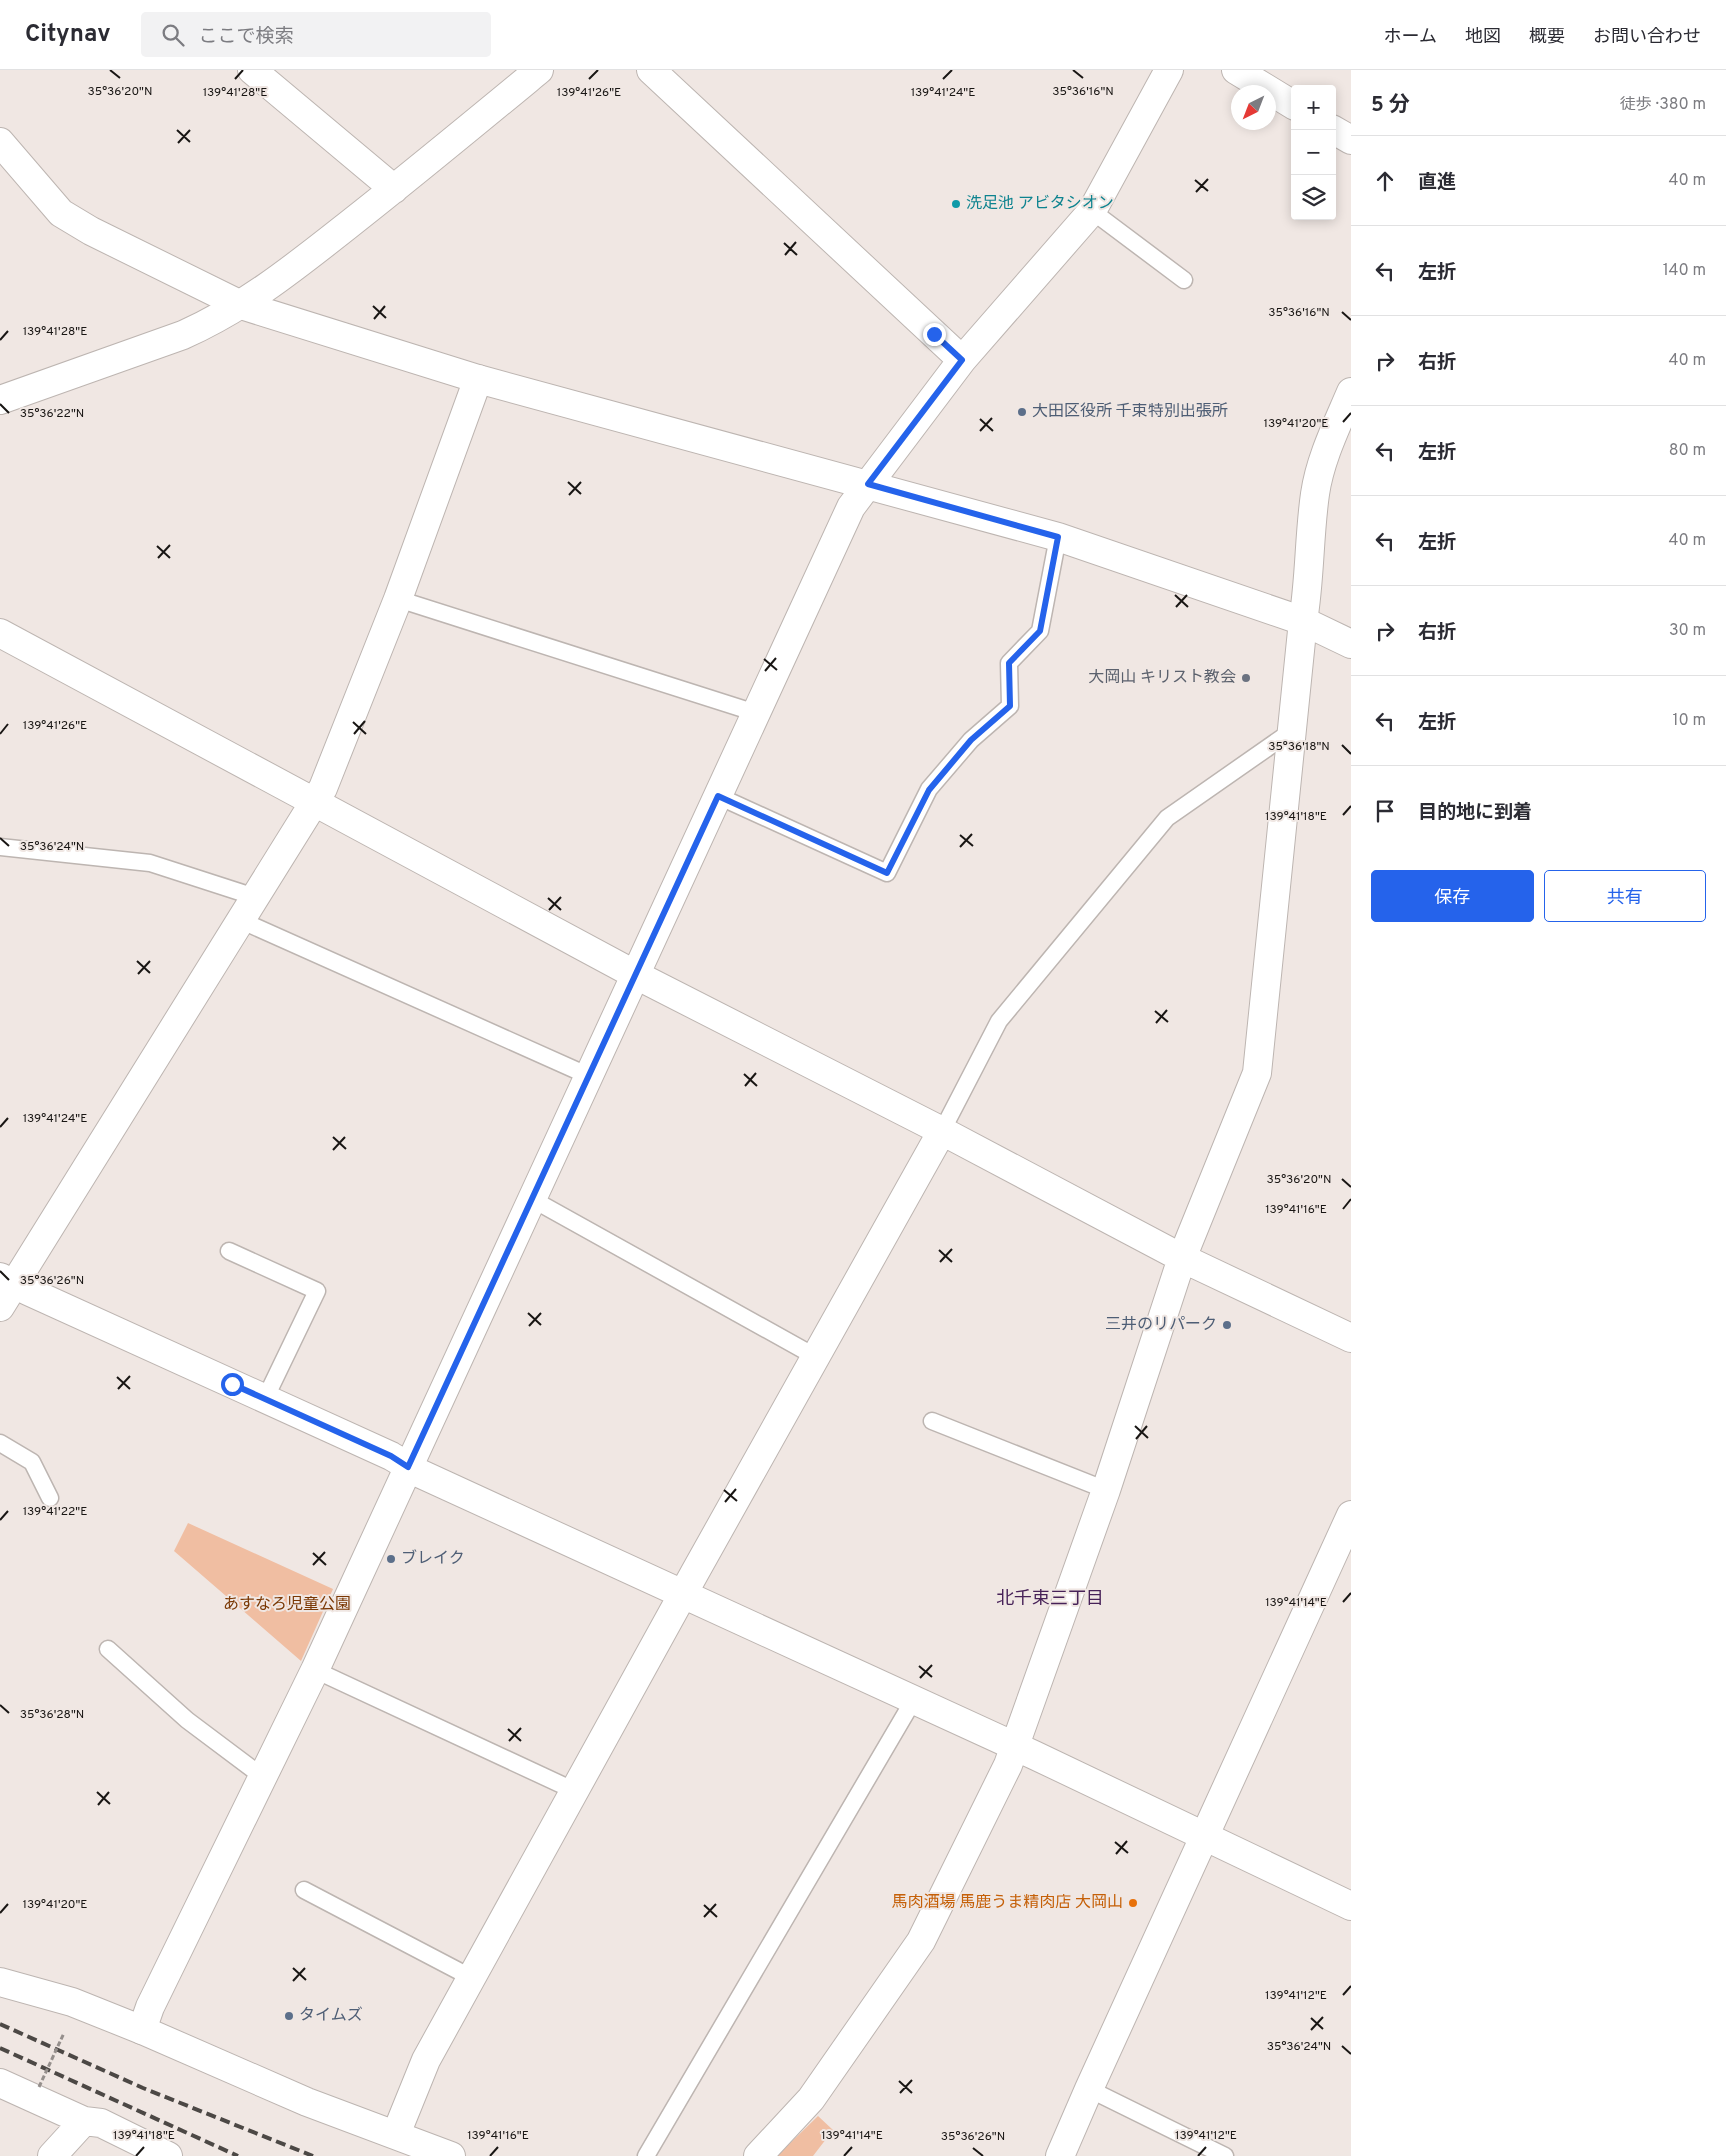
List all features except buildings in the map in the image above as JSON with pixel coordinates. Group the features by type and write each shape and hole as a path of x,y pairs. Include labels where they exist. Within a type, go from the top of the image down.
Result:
{"street":[{"path":"252,70 394,189"},
{"path":"0,400 183,335 210,323 241,305 287,273 394,189 540,70"},
{"path":"651,70 962,360"},
{"path":"142,2030 150,2007 315,1670 841,526 851,507 962,360 1092,211 1169,70"},
{"path":"1236,70 1291,104"},
{"path":"1334,130 1351,140"},
{"path":"2,148 61,213 91,231 241,305 478,379 1058,537 1303,621 1351,644"},
{"path":"0,1307 7,1280 255,897 323,788 398,599 478,379"},
{"path":"758,2156 811,2099 921,1941 1015,1747 1106,1490 1182,1258 1257,1073 1303,621 1308,592 1315,493 1328,446 1351,392"},
{"path":"0,633 636,974 942,1131 1182,1258 1351,1338"},
{"path":"396,2134 426,2060 683,1594 942,1131"},
{"path":"7,1280 391,1456 408,1467 1015,1747 1351,1906"},
{"path":"1060,2156 1351,1515"},
{"path":"0,1982 72,2002 142,2030 307,2102 451,2156"},
{"path":"0,2083 84,2121 101,2123 168,2156"},
{"path":"52,2156 84,2121"}],"lane":[{"path":"1092,211 1184,280"},
{"path":"718,796 887,873 929,790 971,740 1010,706 1009,663 1040,631 1058,537"},
{"path":"398,599 756,713"},
{"path":"942,1131 999,1021 1167,818 1293,730"},
{"path":"0,847 150,864 255,897"},
{"path":"240,920 589,1076"},
{"path":"532,1199 816,1357"},
{"path":"230,1251 317,1291 265,1399"},
{"path":"932,1421 1106,1490"},
{"path":"0,1443 32,1462 50,1498"},
{"path":"108,1649 187,1720 263,1777"},
{"path":"315,1670 575,1790"},
{"path":"646,2156 913,1701"},
{"path":"304,1890 472,1978"},
{"path":"1089,2089 1225,2156"}],"path":[{"path":"39,2087 64,2033"}],"green space":[{"name":"あすなろ児童公園","path":"188,1523 333,1589 301,1661 174,1551"},
{"path":"818,2116 833,2130 813,2156 777,2156"}],"railway":[{"path":"0,2024 143,2088 313,2156"},
{"path":"0,2048 238,2156"}],"place":[{"name":"洗足池 アビタシオン","path":"956,204"},
{"name":"大田区役所 千束特別出張所","path":"1022,412"},
{"name":"大岡山 キリスト教会","path":"1246,678"},
{"name":"三井のリパーク","path":"1227,1325"},
{"name":"ブレイク","path":"391,1559"},
{"name":"馬肉酒場 馬鹿うま精肉店 大岡山","path":"1133,1903"},
{"name":"タイムズ","path":"289,2016"}],"district":[{"name":"北千束三丁目","path":"1050,1599"}],"route":[{"path":"232,1384 391,1456 408,1467 718,796 887,873 929,790 971,740 1010,706 1009,663 1040,631 1058,537 868,484 962,360 934,334"}]}
